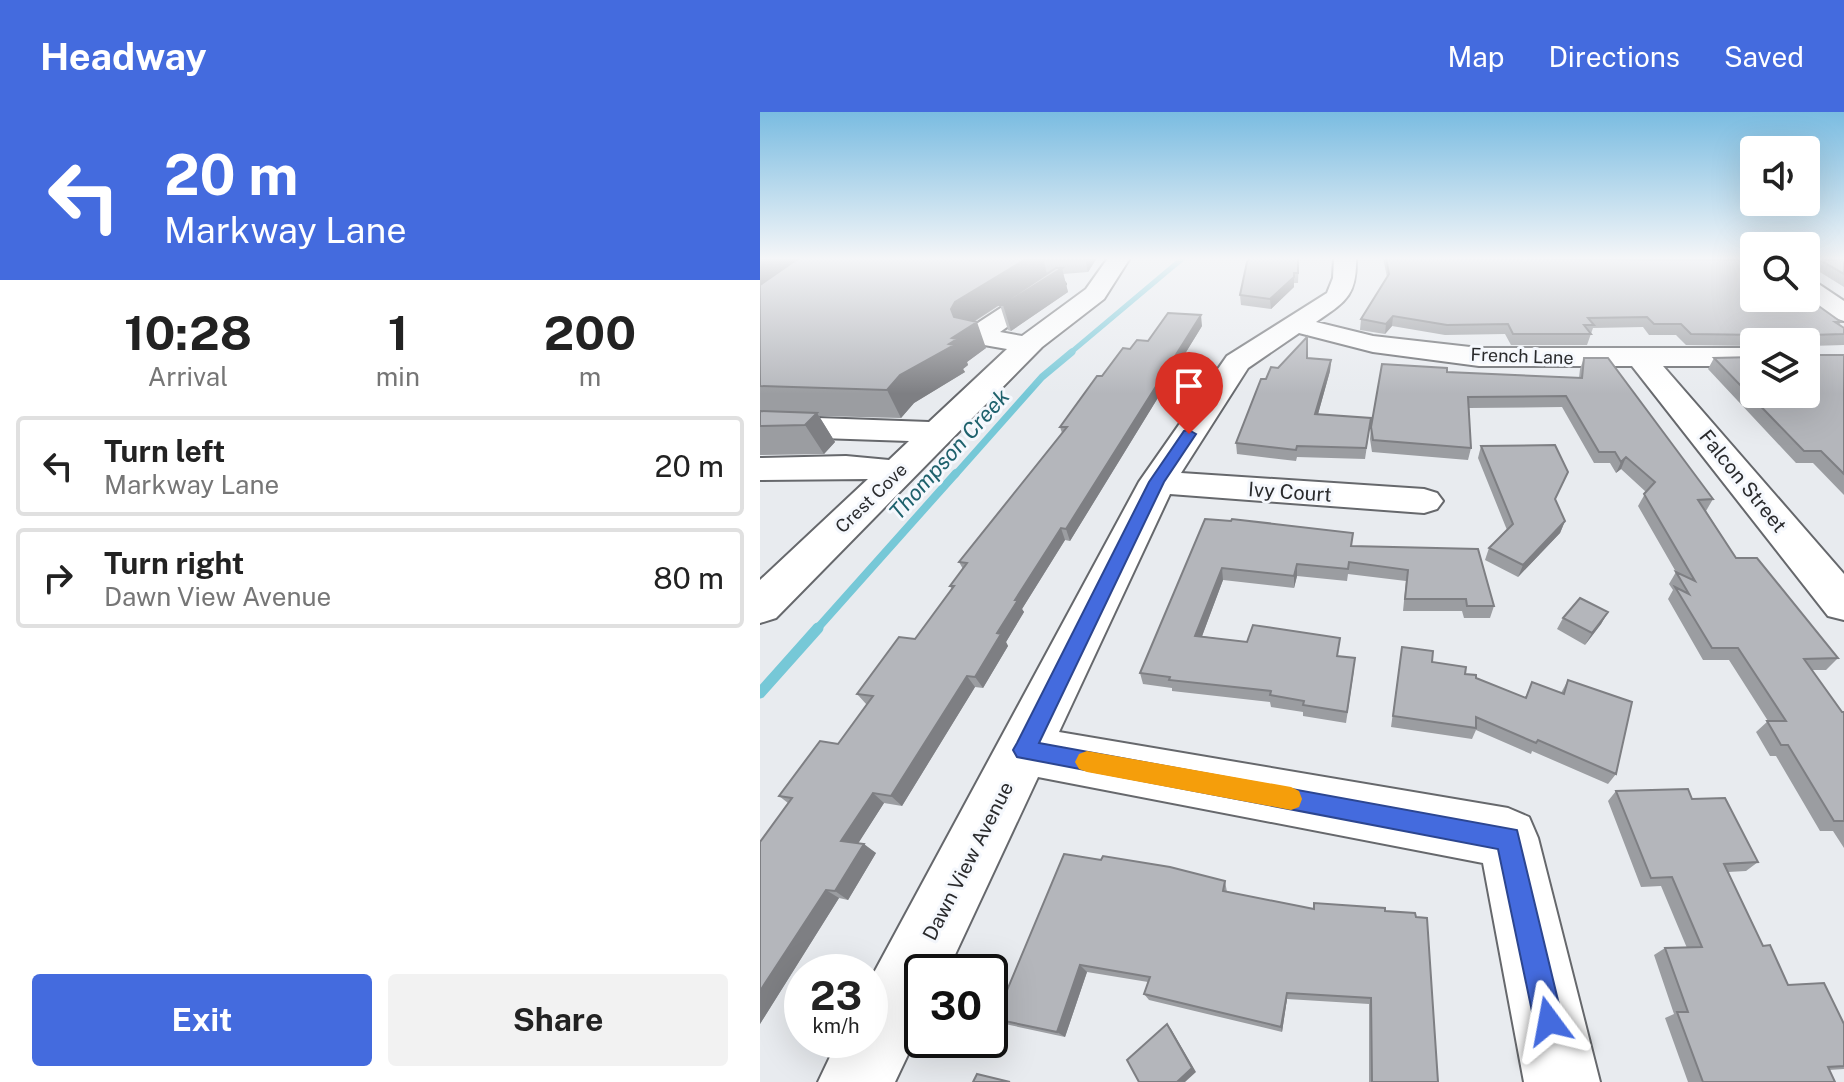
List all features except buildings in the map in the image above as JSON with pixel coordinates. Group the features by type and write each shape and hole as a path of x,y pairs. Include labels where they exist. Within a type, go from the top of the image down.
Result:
{"street":[{"path":"1025,303 977,336 1028,345"},
{"name":"Crest Cove","path":"760,606 1028,345 1083,303"},
{"name":"Dawn View Avenue","path":"856,1082 1157,482 1237,362 1327,303"},
{"name":"French Lane","path":"1293,324 1373,344 1479,357 1740,357"},
{"name":"Falcon Street","path":"1642,359 1844,604"},
{"path":"760,426 938,432"},
{"path":"760,503 802,468"},
{"path":"760,469 899,471"},
{"name":"Ivy Court","path":"1157,482 1424,501"},
{"path":"1024,750 1508,838 1562,1082"}],"waterway":[{"name":"Thompson Creek","path":"1069,354 1129,303"},
{"name":"Thompson Creek","path":"955,475 1042,377 1072,352"},
{"name":"Thompson Creek","path":"816,630 956,473"},
{"name":"Thompson Creek","path":"760,693 818,628"}],"slow traffic":[{"path":"1087,762 1291,799"}],"route":[{"path":"1189,434 1157,482 1024,750 1508,838 1549,1021"}]}
